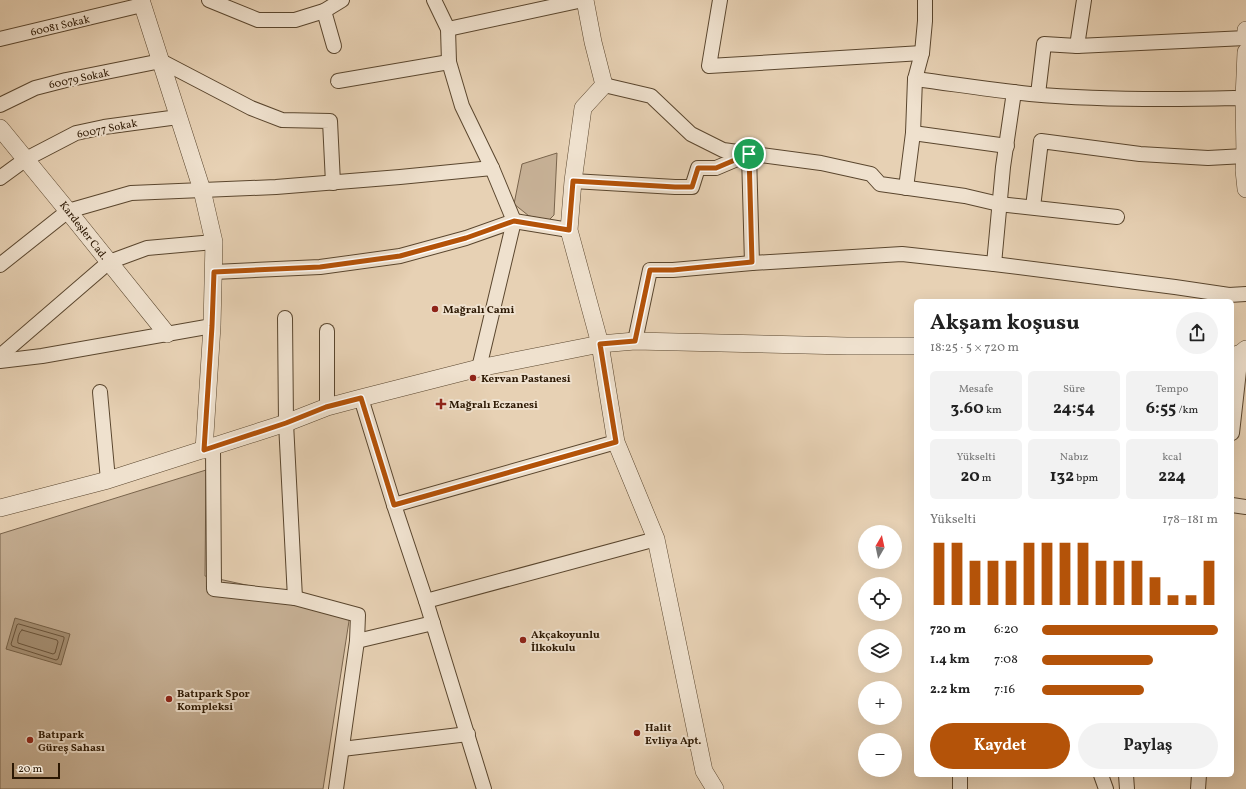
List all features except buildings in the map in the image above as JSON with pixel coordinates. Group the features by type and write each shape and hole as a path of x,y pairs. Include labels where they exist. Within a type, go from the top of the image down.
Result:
{"street":[{"path":"209,0 258,20 295,20 324,11 342,0"},
{"path":"434,0 448,29 449,62 462,106 492,168 514,221 479,368"},
{"path":"448,29 584,0 604,85"},
{"path":"720,0 709,66 922,53"},
{"path":"906,188 913,133 916,79 922,53 925,0"},
{"path":"1077,46 1084,0"},
{"path":"142,3 202,190 214,242 209,448 214,589 295,598 358,615 357,642 336,789"},
{"name":"60081 Sokak","path":"0,39 142,3"},
{"path":"324,11 334,46"},
{"path":"1038,94 1044,44 1077,46 1246,38"},
{"path":"1246,52 1244,99 1246,189"},
{"path":"161,61 251,108 282,120 330,121 332,183"},
{"name":"60079 Sokak","path":"0,105 35,88 66,80 161,61"},
{"path":"338,81 449,62"},
{"path":"916,79 1014,92 1136,100 1244,99"},
{"path":"604,85 651,96 691,134 723,150 821,163 871,174 880,184 965,196 999,204 1117,217"},
{"path":"604,85 583,108 573,181 569,230 600,344 616,442 656,539 704,771 715,789"},
{"path":"994,264 1003,167 1014,92"},
{"name":"60077 Sokak","path":"0,178 26,159 76,133 104,127 178,117"},
{"name":"Kardeşler Cad.","path":"0,128 167,334"},
{"path":"913,133 1006,146"},
{"path":"1033,207 1040,141 1140,154 1208,158 1245,166"},
{"path":"573,181 692,187 698,168 716,168 749,154"},
{"path":"749,154 752,262"},
{"path":"0,265 68,211 131,192 276,187 492,168"},
{"path":"214,272 320,267 400,256 466,238 514,221 569,230"},
{"path":"0,356 109,262 147,248 214,242"},
{"path":"635,341 650,270 673,270 752,262 902,254 994,264 1229,295 1246,294"},
{"path":"285,318 286,423 295,598"},
{"path":"0,361 42,356 212,326"},
{"path":"326,407 327,331"},
{"path":"0,508 108,480 286,423 326,407 479,368 600,344 635,341 847,346 914,346"},
{"path":"1234,413 1240,353"},
{"path":"100,392 108,480"},
{"path":"361,398 394,505 434,623 484,789"},
{"path":"394,505 616,442"},
{"path":"1234,505 1246,507"},
{"path":"426,601 656,539"},
{"path":"357,642 434,623"},
{"path":"342,750 468,734"},
{"path":"960,777 960,789"},
{"path":"1102,777 1106,789"},
{"path":"1126,777 1127,789"},
{"path":"1198,777 1198,789"}],"shaded area":[{"path":"557,153 554,215 549,220 529,216 514,204 522,164"},
{"name":"Batıpark Spor Kompleksi","path":"206,470 205,576 351,608 323,789 0,789 0,534"}],"water":[{"path":"15,618 70,634 61,665 6,649"}],"place":[{"name":"Mağralı Cami","path":"435,309"},
{"name":"Kervan Pastanesi","path":"473,378"},
{"name":"Mağralı Eczanesi","path":"441,404"},
{"name":"Akçakoyunlu İlkokulu","path":"523,640"},
{"name":"Batıpark Spor Kompleksi","path":"169,699"},
{"name":"Halit Evliya Apt.","path":"637,733"},
{"name":"Batıpark Güreş Sahası","path":"30,740"}],"route":[{"path":"749,154 752,262 673,270 650,270 635,341 600,344 616,442 394,505 361,398 326,407 286,423 204,450 214,272 320,267 400,256 466,238 514,221 569,230 573,181 692,187 698,168 716,168 749,154"}]}
